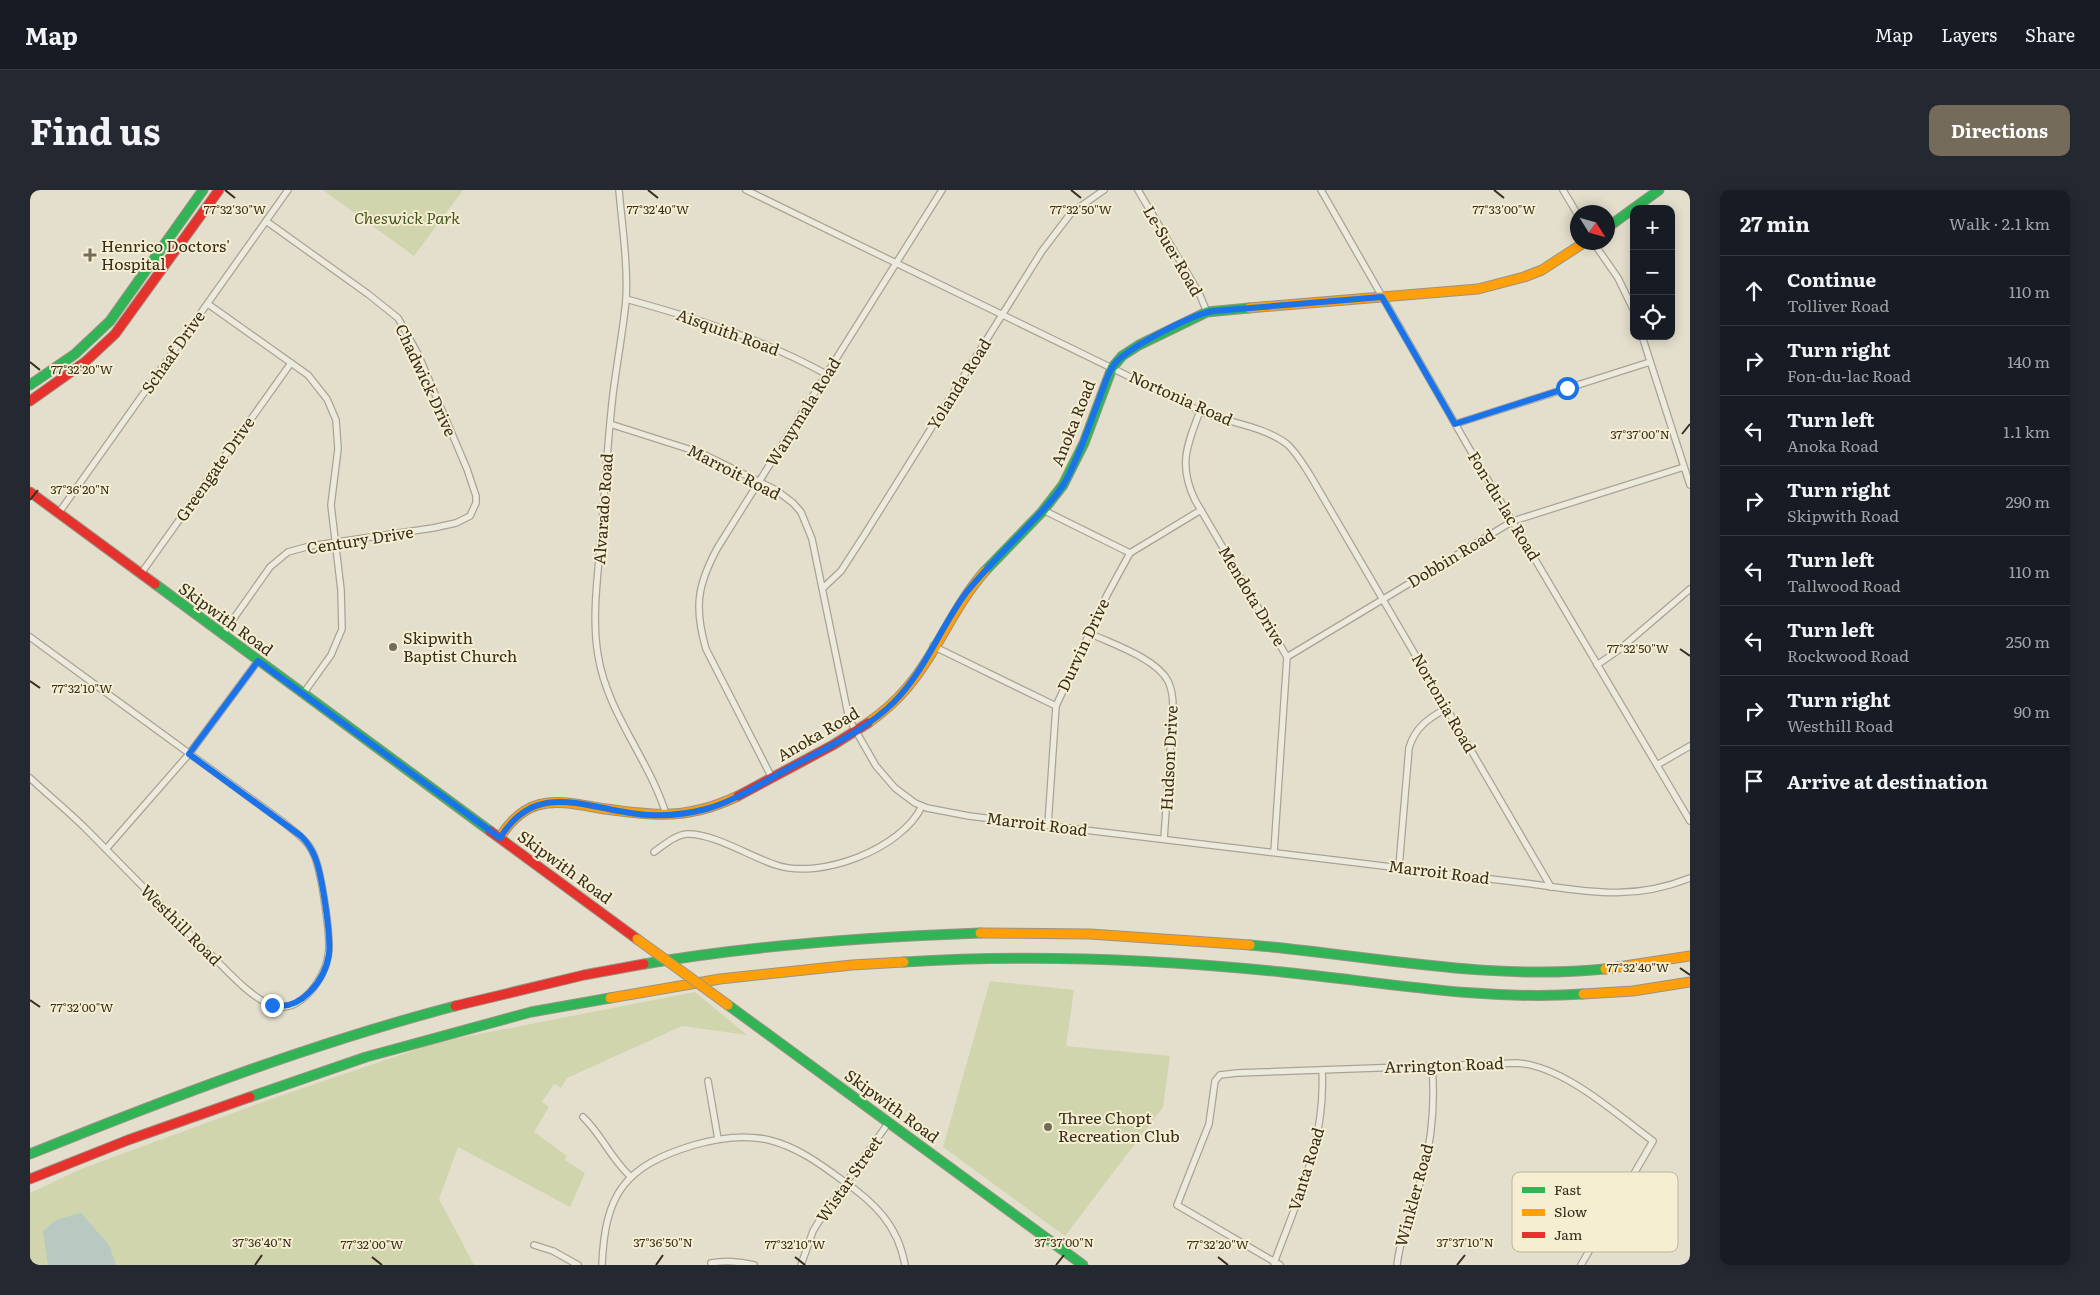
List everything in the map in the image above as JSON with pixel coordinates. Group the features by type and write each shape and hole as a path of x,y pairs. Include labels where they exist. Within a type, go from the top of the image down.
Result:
{"main road":[{"path":"30,384 74,354 110,321 203,190"},
{"path":"30,401 85,362 115,334 219,190"},
{"path":"1615,222 1659,190"},
{"name":"Anoka Road","path":"500,838 522,811 540,803 579,804 647,815 679,814 708,808 772,778 857,730 885,710 904,691 952,615 978,579 1062,487 1074,463 1112,368 1122,356 1139,345 1207,312 1457,292 1499,285 1542,270 1573,250"},
{"name":"Skipwith Road","path":"30,492 140,575 1083,1265"},
{"path":"30,1154 151,1105 272,1063 434,1011 576,977 716,954 895,937 1035,933 1206,940 1423,964 1511,971 1598,970 1690,956"},
{"path":"30,1179 128,1140 366,1057 531,1012 720,979 879,963 1036,958 1204,965 1420,989 1542,997 1624,992 1690,982"}],"street":[{"name":"Schaaf Drive","path":"58,514 288,190"},
{"name":"Alvarado Road","path":"619,190 626,299 610,424 597,592 598,654 606,684 619,717 662,799 666,814"},
{"name":"Nortonia Road","path":"746,190 1200,411 1220,419 1268,432 1291,448 1310,475 1552,887"},
{"name":"Wanymala Road","path":"772,778 712,664 700,628 698,605 700,591 708,564 942,190"},
{"name":"Yolanda Road","path":"823,588 841,571 1064,220 1104,190"},
{"name":"Le-Suer Road","path":"1138,190 1199,294 1207,312"},
{"name":"Fon-du-lac Road","path":"1321,190 1455,424 1690,820"},
{"path":"1563,190 1572,205"},
{"name":"Chadwick Drive","path":"266,221 368,294 398,318 418,354 471,480 476,496 474,511"},
{"path":"1599,250 1618,278 1630,303"},
{"name":"Aisquith Road","path":"626,299 731,330 826,374"},
{"path":"208,304 308,376 320,389 332,408 336,420 338,449 332,505 341,598 341,633 331,656 303,694"},
{"path":"1643,340 1690,485"},
{"path":"1455,424 1650,362"},
{"name":"Greengate Drive","path":"140,575 291,363"},
{"name":"Mendota Drive","path":"1200,411 1188,443 1185,464 1187,480 1201,510 1287,657 1274,852"},
{"name":"Marroit Road","path":"610,424 701,452 783,495 802,512 812,539 849,719 884,777 895,788 922,806 952,814 1398,867 1602,894 1628,893 1664,887 1690,878"},
{"name":"Dobbin Road","path":"1287,657 1513,521 1684,467"},
{"path":"1043,510 1130,553 1201,510"},
{"name":"Century Drive","path":"222,634 276,561 295,550 335,542 433,528 465,519 474,511"},
{"name":"Durvin Drive","path":"1048,825 1056,706 1089,633 1130,553"},
{"path":"1597,664 1620,649 1690,589"},
{"name":"Hudson Drive","path":"1089,633 1154,665 1165,676 1171,687 1173,708 1164,839"},
{"path":"30,637 189,754"},
{"path":"933,646 1056,706"},
{"path":"106,849 189,754 258,661"},
{"path":"1398,867 1408,748 1421,724 1447,708"},
{"path":"1657,765 1690,746"},
{"name":"Westhill Road","path":"30,778 55,799 244,986 272,1005 285,1007 305,998 322,973 329,951 323,893 317,864 309,844 283,822 189,754"},
{"path":"654,852 679,836 697,834 776,866 797,870 809,869 838,863 883,846 911,823 922,806"},
{"name":"Arrington Road","path":"1276,1264 1177,1205 1209,1124 1215,1081 1218,1077 1225,1074 1517,1063 1550,1070 1565,1078 1654,1142 1636,1172"},
{"name":"Winkler Road","path":"1396,1265 1402,1235 1427,1153 1434,1098 1432,1066"},
{"name":"Vanta Road","path":"1276,1264 1315,1151 1322,1118 1322,1070"},
{"path":"708,1082 718,1139"},
{"path":"583,1117 598,1133 618,1166 631,1177"},
{"name":"Wistar Street","path":"802,1265 813,1231 829,1203 889,1122"},
{"path":"602,1265 604,1231 609,1212 616,1197 631,1177 658,1158 718,1139 756,1138 784,1144 806,1155 872,1202 885,1216 899,1240 905,1265"},
{"path":"534,1245 553,1251 578,1265"},
{"name":"Arrington Road","path":"1582,1265 1590,1252"},
{"path":"711,1264 723,1261 754,1265"}],"green space":[{"name":"Cheswick Park","path":"323,190 463,190 414,256"},
{"name":"Three Chopt Recreation Club","path":"990,981 1074,990 1066,1046 1170,1056 1163,1107 1065,1236 943,1147"},
{"path":"695,992 747,1035 682,1026 567,1078 561,1088 554,1084 542,1102 549,1107 534,1132 567,1156 565,1160 585,1173 570,1207 458,1147 439,1199 474,1265 30,1265 30,1193 81,1169 271,1099 438,1042"}],"shaded area":[{"path":"81,1213 109,1245 116,1265 48,1265 43,1231 56,1220"}],"traffic: fast":[{"path":"30,385 75,354 110,321 203,190"},
{"path":"1615,222 1659,190"},
{"path":"985,571 1042,512 1063,485 1084,443 1112,368 1122,356 1139,345 1207,312 1249,308"},
{"path":"155,584 490,831"},
{"path":"644,964 686,957 811,943 980,933"},
{"path":"1250,945 1471,969 1516,972 1605,969"},
{"path":"904,962 998,958 1140,961 1282,972 1470,993 1507,995 1583,994"},
{"path":"250,1097 366,1057 531,1012 610,998"},
{"path":"728,1005 1083,1265"},
{"path":"30,1154 240,1073 347,1037 455,1006"}],"traffic: slow":[{"path":"1249,308 1478,289 1524,277 1542,270 1573,250"},
{"path":"868,723 897,698 917,675 964,600 985,571"},
{"path":"500,837 509,824 519,815 529,808 540,804 564,803 645,814 675,814 697,811 718,805 738,796"},
{"path":"980,933 1090,934 1250,945"},
{"path":"637,939 728,1005"},
{"path":"1605,969 1690,956"},
{"path":"610,998 720,979 852,965 904,962"},
{"path":"1583,994 1633,991 1690,982"}],"traffic: jam":[{"path":"30,401 85,362 115,334 219,190"},
{"path":"30,492 155,584"},
{"path":"738,796 833,745 868,723"},
{"path":"490,831 637,939"},
{"path":"455,1006 584,975 644,964"},
{"path":"30,1179 128,1140 250,1097"}],"place":[{"name":"Henrico Doctors' Hospital","path":"90,255"},
{"name":"Skipwith Baptist Church","path":"393,647"},
{"name":"Three Chopt Recreation Club","path":"1048,1127"}],"route":[{"path":"272,1005 285,1007 305,998 322,973 329,954 323,893 314,854 309,844 301,836 189,754 258,661 500,838 505,828 522,811 540,803 579,804 647,815 679,814 708,808 744,792 840,740 870,721 894,702 921,668 965,595 993,562 1043,510 1066,481 1114,364 1122,356 1139,345 1207,312 1382,297 1455,424 1567,388"}]}
